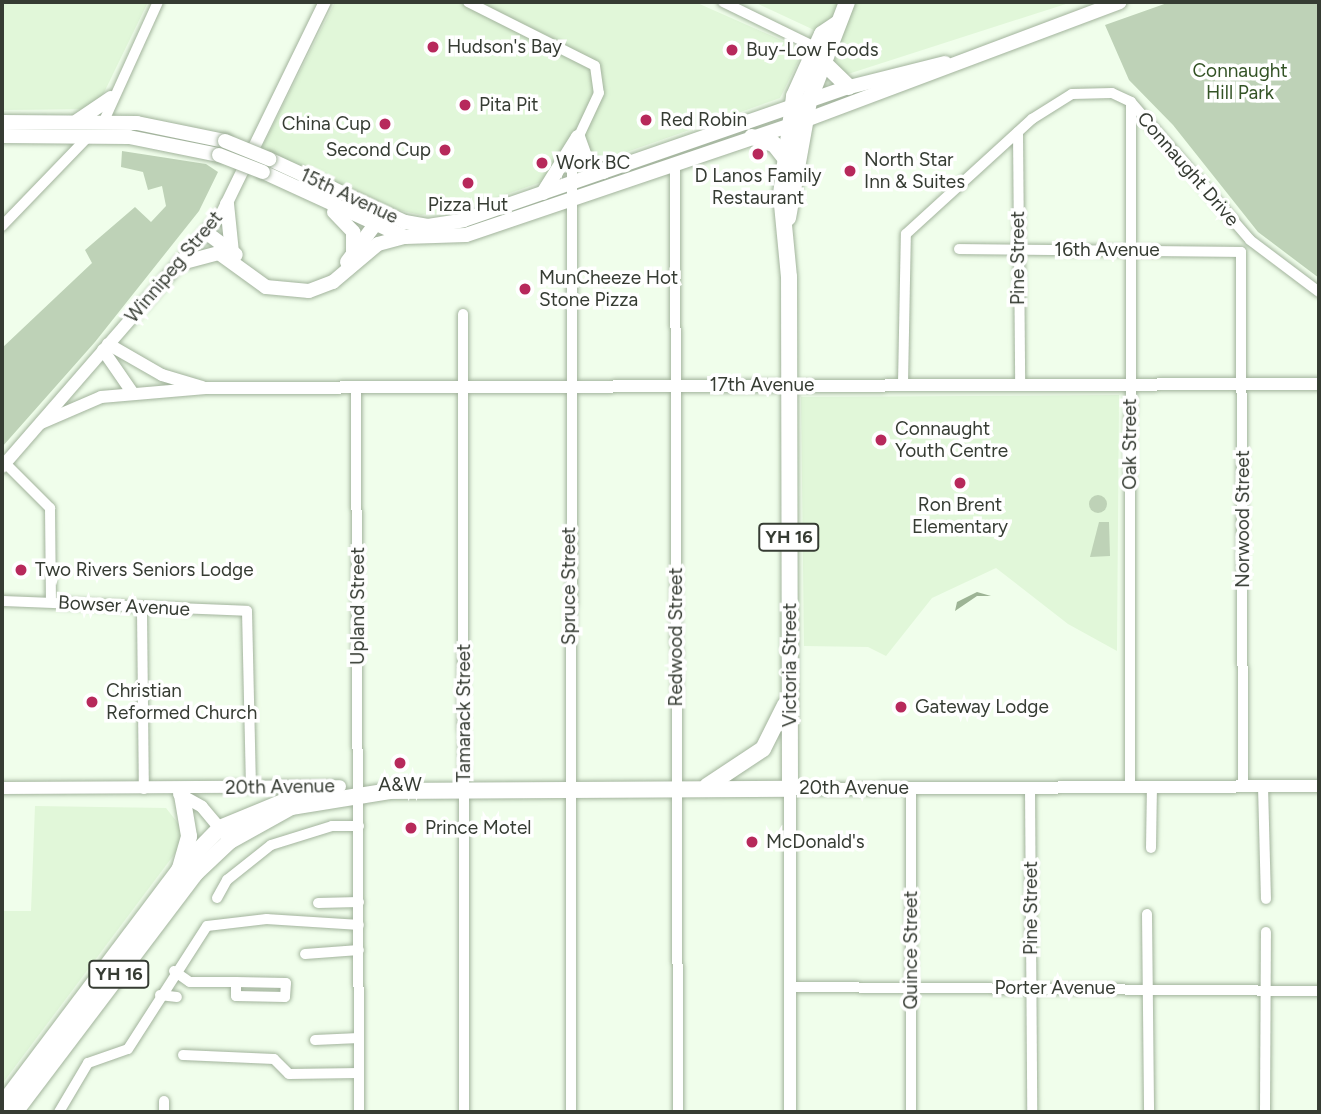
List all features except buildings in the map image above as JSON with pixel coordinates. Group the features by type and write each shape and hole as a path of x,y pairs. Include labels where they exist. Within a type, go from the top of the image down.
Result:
{"highway":[{"name":"Victoria Street","path":"790,789 788,218 809,101 847,2"},
{"name":"Victoria Street","path":"788,218 781,194 792,106 816,47 837,24"},
{"path":"825,64 849,88"},
{"path":"752,137 774,144 785,157"},
{"path":"698,789 725,779 763,749 790,689"},
{"name":"20th Avenue","path":"340,786 359,791 790,789"},
{"name":"YH 16","path":"2,1105 179,870 225,835 288,796 340,786"},
{"name":"YH 16","path":"15,1112 225,835 291,807 359,791"},
{"path":"175,792 188,836 179,870"}],"main road":[{"path":"945,63 1120,2"},
{"name":"15th Avenue","path":"2,122 105,121 157,125 266,166 379,219 405,237 466,235 569,192 604,172 792,106 945,63"},
{"name":"15th Avenue","path":"266,166 314,196 379,219 428,226 543,193 569,192 675,163 806,120 945,63"},
{"path":"76,122 111,98"},
{"name":"15th Avenue","path":"2,136 90,136 222,148"},
{"path":"578,137 586,159 604,172"},
{"path":"543,193 578,137"},
{"path":"314,196 351,227 353,255"},
{"path":"227,204 233,253"},
{"path":"207,233 257,273 288,284 330,275 353,255 379,219"},
{"path":"181,263 219,253 266,287 309,291 333,282 378,244 405,237"}],"street":[{"path":"2,226 105,121 111,98 158,2"},
{"name":"Winnipeg Street","path":"4,465 207,233 227,204 325,2"},
{"name":"Spruce Street","path":"468,2 595,66 599,93 578,137 569,192 571,1112"},
{"path":"723,2 816,47"},
{"name":"Connaught Drive","path":"903,384 906,234 1018,132 1072,94 1112,93 1131,102 1250,240 1319,292"},
{"name":"Oak Street","path":"1130,786 1131,102"},
{"name":"Pine Street","path":"1018,132 1020,384"},
{"name":"Redwood Street","path":"675,163 678,1112"},
{"path":"1241,252 1250,240"},
{"name":"16th Avenue","path":"959,249 1241,252"},
{"name":"Norwood Street","path":"1241,252 1243,786"},
{"name":"Tamarack Street","path":"463,314 464,1112"},
{"path":"106,347 132,392"},
{"name":"17th Avenue","path":"106,347 162,375 206,388"},
{"name":"17th Avenue","path":"41,423 89,400 132,392 206,388 1319,384"},
{"name":"Upland Street","path":"356,387 359,1112"},
{"path":"4,465 50,508 51,601"},
{"name":"Bowser Avenue","path":"2,601 51,601 142,610 247,611 251,786"},
{"path":"142,610 144,789"},
{"name":"20th Avenue","path":"2,788 144,789 175,792 251,786 340,786"},
{"path":"1151,848 1152,786"},
{"path":"1263,786 1266,900"},
{"name":"20th Avenue","path":"790,789 1319,786"},
{"name":"Pine Street","path":"1030,787 1032,1112"},
{"name":"Quince Street","path":"911,788 911,1112"},
{"name":"Victoria Street","path":"790,789 790,1112"},
{"name":"20th Avenue","path":"175,792 225,835"},
{"path":"217,898 227,880 271,845 311,831 359,826"},
{"path":"318,904 359,902"},
{"path":"1147,914 1149,1112"},
{"path":"59,1112 88,1063 128,1049 174,971 207,926 220,921 359,925"},
{"path":"1265,1112 1266,932"},
{"path":"305,954 359,950"},
{"path":"174,971 190,982 236,982 286,983 285,997 236,996 236,982"},
{"name":"Porter Avenue","path":"791,987 1319,991"},
{"path":"160,995 177,997"},
{"path":"314,1040 359,1038"},
{"path":"183,1055 274,1059 289,1074 359,1073"}],"shaded area":[{"path":"2,2 148,2 96,109 2,110"},
{"path":"335,2 695,2 804,50 780,98 459,211 421,215 385,207 261,149"},
{"path":"754,2 1072,2 848,74 838,73 834,62 842,43"},
{"name":"Ron Brent Elementary","path":"1119,395 1117,651 1068,624 996,568 932,598 886,656 868,647 804,646 801,397"},
{"path":"977,592 991,596 977,596 955,611 957,602"},
{"path":"35,806 166,808 184,831 179,848 2,1084 2,911 31,911"}],"green space":[{"name":"Connaught Hill Park","path":"1170,2 1319,2 1319,278 1258,232 1173,125 1129,80 1105,25"},
{"path":"122,151 206,164 218,172 199,211 95,342 2,447 2,348 92,263 85,250 135,207 151,222 166,206 162,186 148,190 143,172 121,167"},
{"path":"1094,495 1102,495 1107,504 1105,511 1094,513 1089,508 1089,500"},
{"path":"1099,522 1109,522 1110,556 1090,557"}],"place":[{"name":"Hudson's Bay","path":"433,47"},
{"name":"Buy-Low Foods","path":"732,50"},
{"name":"Pita Pit","path":"465,105"},
{"name":"Red Robin","path":"646,120"},
{"name":"China Cup","path":"385,124"},
{"name":"Second Cup","path":"445,150"},
{"name":"D Lanos Family Restaurant","path":"758,154"},
{"name":"Work BC","path":"542,163"},
{"name":"North Star Inn & Suites","path":"850,171"},
{"name":"Pizza Hut","path":"468,183"},
{"name":"MunCheeze Hot Stone Pizza","path":"525,289"},
{"name":"Connaught Youth Centre","path":"881,440"},
{"name":"Ron Brent Elementary","path":"960,483"},
{"name":"Two Rivers Seniors Lodge","path":"21,570"},
{"name":"Christian Reformed Church","path":"92,702"},
{"name":"Gateway Lodge","path":"901,707"},
{"name":"A&W","path":"400,763"},
{"name":"Prince Motel","path":"411,828"},
{"name":"McDonald's","path":"752,842"}]}
